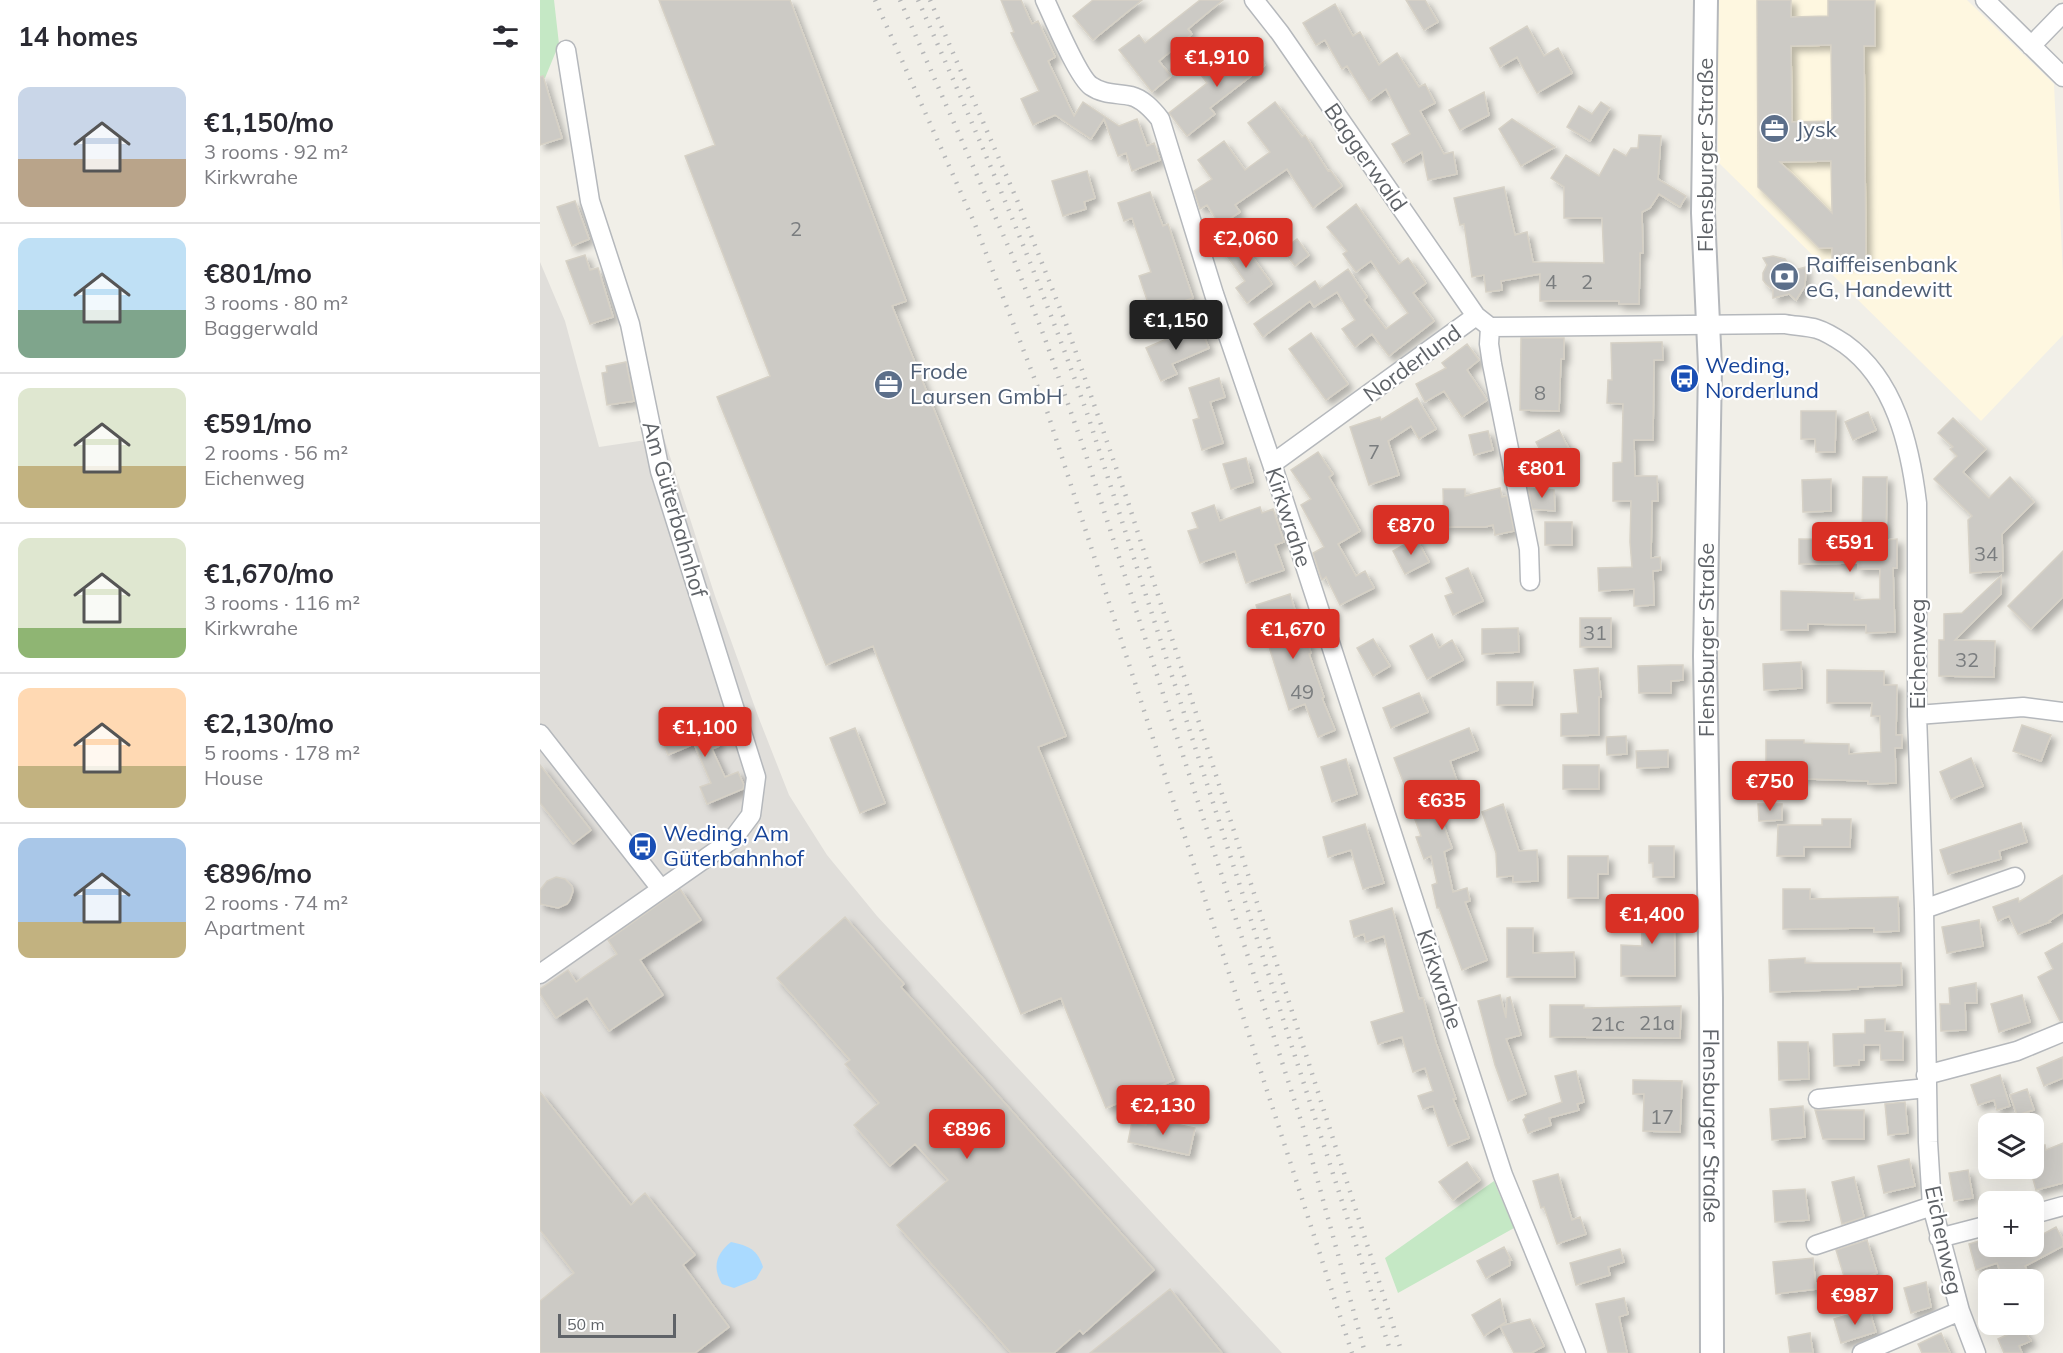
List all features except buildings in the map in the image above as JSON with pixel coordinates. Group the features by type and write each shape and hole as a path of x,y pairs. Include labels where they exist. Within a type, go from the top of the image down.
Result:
{"street":[{"name":"Kirkwrahe","path":"1045,0 1080,72 1090,86 1108,94 1132,96 1148,105 1160,118 1214,294 1272,464 1503,1175 1576,1353"},
{"name":"Baggerwald","path":"1254,0 1280,33 1483,322"},
{"name":"Flensburger Straße","path":"1706,0 1703,213 1709,326 1705,656 1711,998 1712,1353"},
{"path":"1984,0 2063,77"},
{"path":"2031,46 2063,13"},
{"name":"Am Güterbahnhof","path":"540,974 733,839 752,815 756,777 660,471 630,324 590,201 566,50"},
{"name":"Norderlund","path":"1272,464 1483,322 1709,326"},
{"path":"1483,322 1529,549 1530,581"},
{"name":"Eichenweg","path":"1709,326 1785,324 1816,329 1834,337 1875,372 1899,420 1912,468 1917,503 1917,715 1924,909 1928,1142 1932,1206 1960,1311 1976,1353"},
{"path":"1917,715 2023,707 2063,711"},
{"path":"540,734 661,889"},
{"path":"1924,909 2015,877"},
{"path":"1818,1099 1927,1081 2017,1051 2063,1032"},
{"path":"1816,1245 1932,1206"},
{"path":"2044,1211 2063,1206"},
{"path":"1939,1238 1978,1228"},
{"path":"1862,1353 1960,1311"}],"shaded area":[{"path":"1718,0 1967,0 2054,84 2063,276 2063,335 1981,421 1718,162"},
{"path":"540,262 565,321 599,447 663,435 715,596 758,716 789,795 827,855 877,916 1282,1353 540,1353"}],"green space":[{"path":"540,0 554,0 559,44 545,78 540,80"},
{"path":"1494,1181 1514,1228 1398,1293 1385,1258"}],"water":[{"path":"731,1242 752,1249 763,1267 756,1279 734,1288 722,1284 716,1266 722,1251"}],"railway":[{"path":"875,0 974,222 1047,411 1352,1353"},
{"path":"900,0 1012,255 1044,336 1086,455 1303,1127 1365,1353"},
{"path":"918,0 1007,206 1088,416 1391,1353"},
{"path":"930,0 1017,200 1065,321 1129,505 1402,1353"}],"place":[{"name":"Jysk","path":"1775,129"},
{"name":"Raiffeisenbank eG, Handewitt","path":"1785,277"},
{"name":"Weding, Norderlund","path":"1684,378"},
{"name":"Frode Laursen GmbH","path":"889,384"},
{"name":"Weding, Am Güterbahnhof","path":"642,846"}]}
